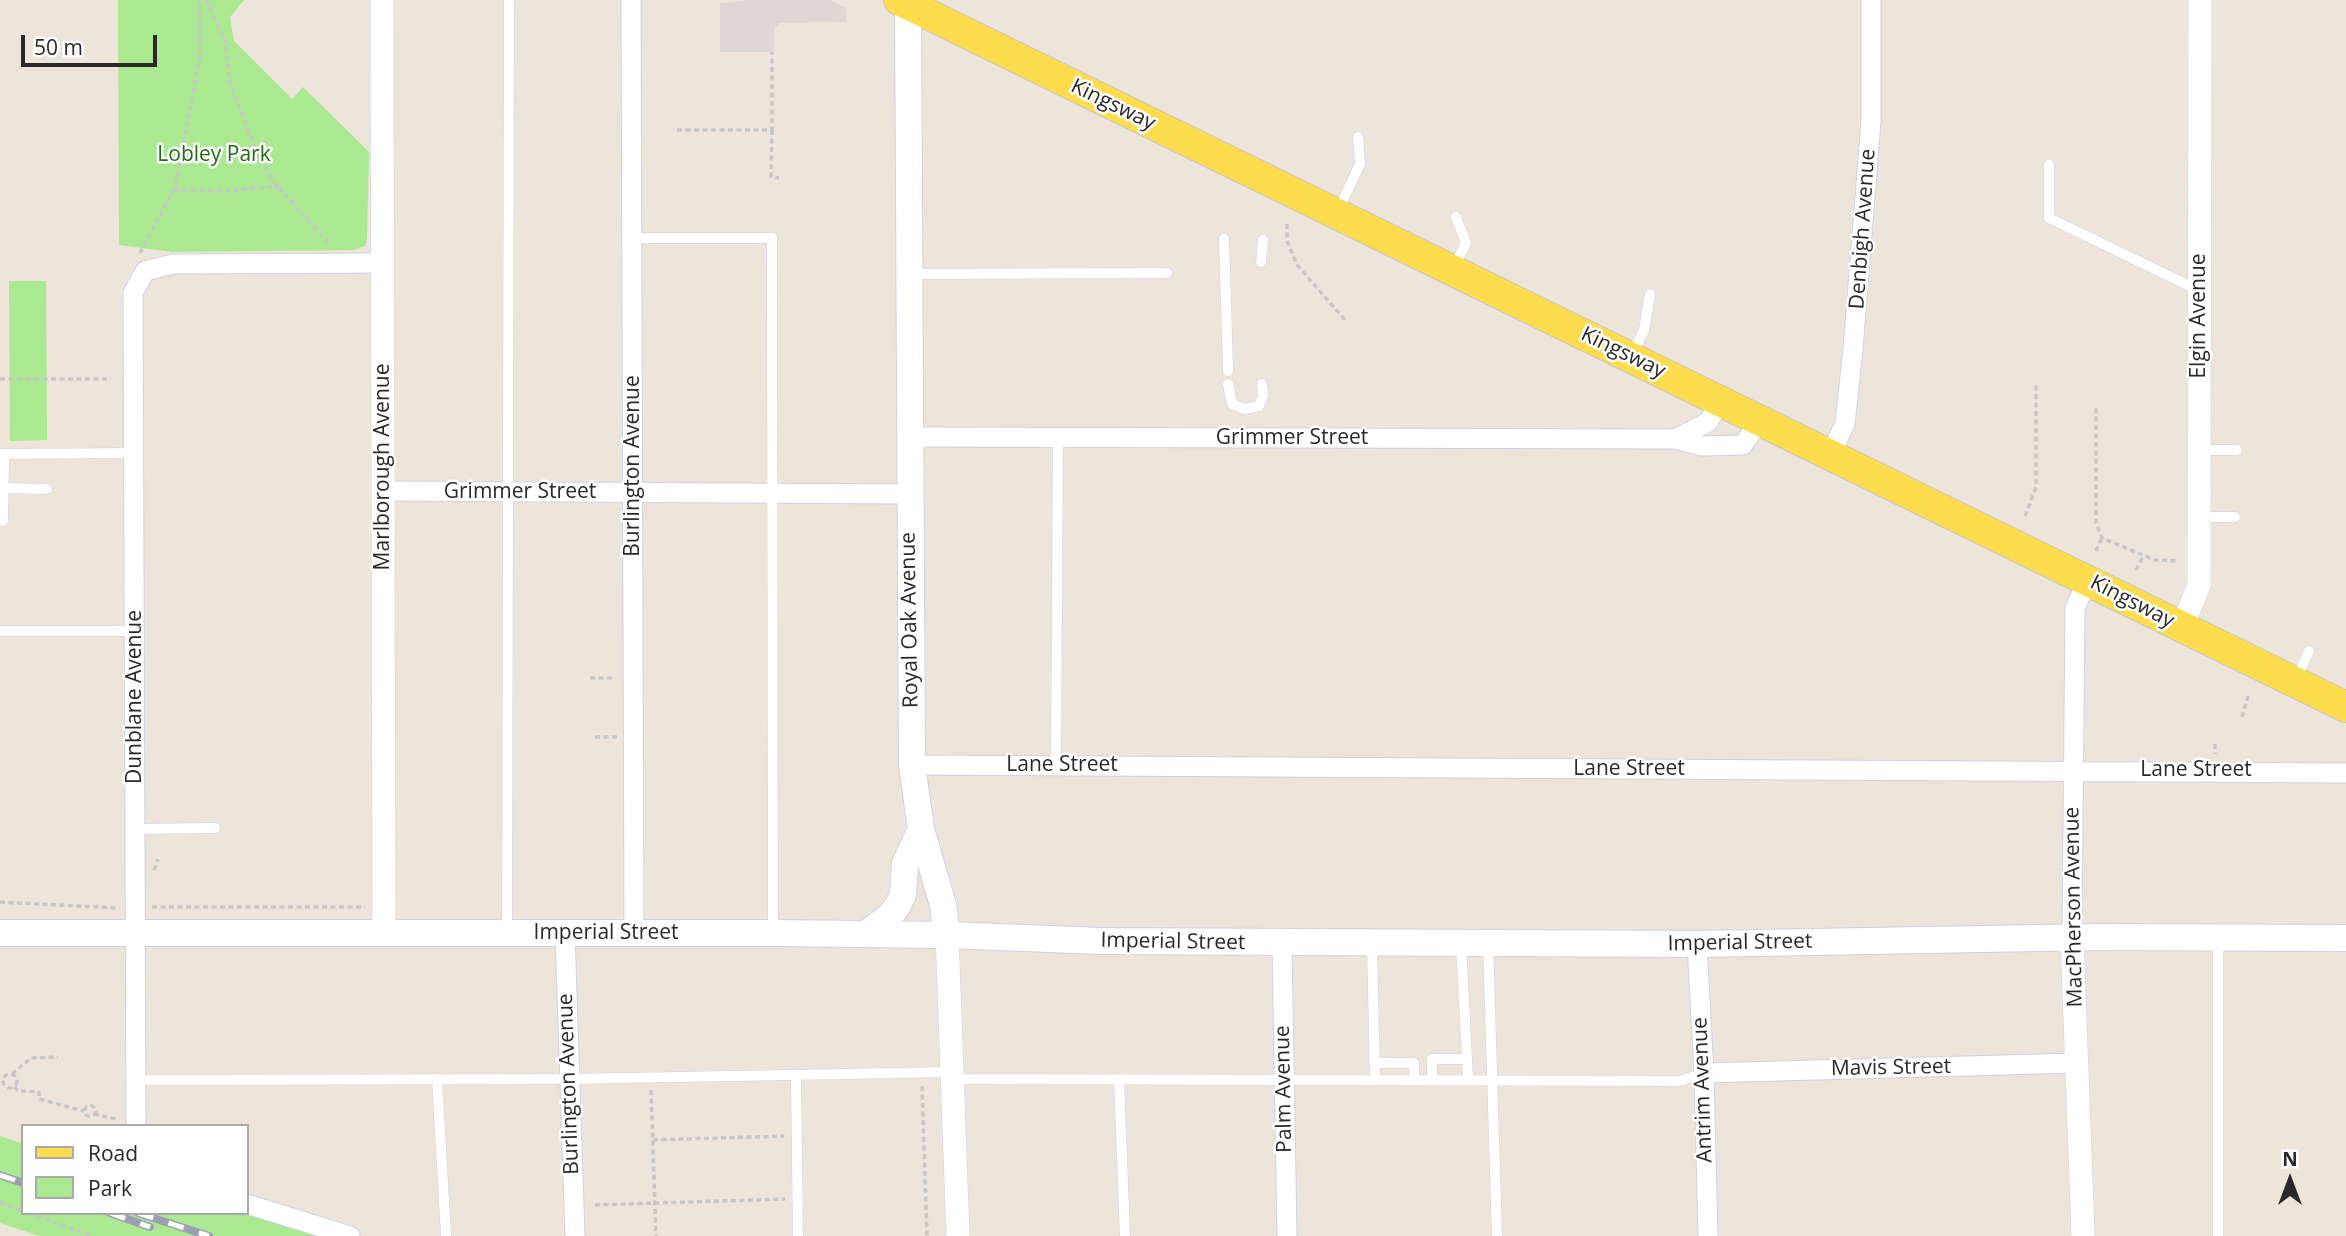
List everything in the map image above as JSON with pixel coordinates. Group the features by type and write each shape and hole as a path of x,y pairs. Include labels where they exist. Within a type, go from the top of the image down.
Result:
{"main road":[{"name":"Kingsway","path":"905,1 2346,707"},
{"name":"Royal Oak Avenue","path":"905,1 912,765 920,830 943,905 947,935"},
{"path":"866,934 890,916 898,905 903,895 905,864 920,830"},
{"name":"Imperial Street","path":"0,933 773,933 947,935 1101,941 1697,944 2072,937 2346,938"}],"street":[{"name":"Marlborough Avenue","path":"382,0 384,933"},
{"name":"Burlington Avenue","path":"631,0 634,933"},
{"name":"Denbigh Avenue","path":"1830,455 1845,424 1853,349 1871,121 1871,0"},
{"name":"Elgin Avenue","path":"2182,627 2199,585 2200,0"},
{"path":"142,262 383,263"},
{"name":"Dunblane Avenue","path":"136,1124 134,293 142,262"},
{"name":"Grimmer Street","path":"1676,439 1708,422 1721,401"},
{"name":"Grimmer Street","path":"908,437 1676,439 1702,446 1743,445 1760,420"},
{"name":"Grimmer Street","path":"383,491 908,494"},
{"name":"MacPherson Avenue","path":"2083,1236 2072,937 2073,771 2075,608 2088,580"},
{"name":"Lane Street","path":"912,765 2346,773"},
{"name":"Burlington Avenue","path":"565,933 575,1236"},
{"name":"Royal Oak Avenue","path":"947,935 958,1236"},
{"name":"Palm Avenue","path":"1282,943 1287,1236"},
{"name":"Antrim Avenue","path":"1697,944 1709,1236"},
{"name":"Mavis Street","path":"1704,1073 2077,1063"},
{"path":"248,1204 350,1236"}],"lane":[{"path":"507,932 509,0"},
{"path":"1336,214 1360,164 1358,137"},
{"path":"2049,165 2049,218 2199,290"},
{"path":"1452,271 1466,243 1455,217"},
{"path":"633,239 772,237 773,933"},
{"path":"1224,239 1228,371"},
{"path":"1261,262 1263,240"},
{"path":"908,274 1167,272"},
{"path":"1631,357 1644,330 1650,294"},
{"path":"1228,384 1232,404 1245,409 1259,406 1263,395 1262,384"},
{"path":"1056,765 1058,437"},
{"path":"2199,450 2237,450"},
{"path":"4,521 2,454 134,453"},
{"path":"2,488 47,489"},
{"path":"2199,517 2235,517"},
{"path":"0,631 135,631"},
{"path":"2295,682 2309,651"},
{"path":"135,830 215,828"},
{"path":"2218,938 2218,1236"},
{"path":"1372,943 1374,1079"},
{"path":"1461,943 1468,1079"},
{"path":"1488,943 1497,1236"},
{"path":"1432,1079 1432,1059 1468,1059"},
{"path":"1374,1063 1413,1063 1413,1079"},
{"path":"136,1080 796,1076 1680,1080 1704,1073"},
{"path":"796,1076 798,1236"},
{"path":"437,1079 446,1236"},
{"path":"1119,1079 1125,1236"}],"path":[{"path":"142,262 174,190 200,56 200,0"},
{"path":"206,0 225,41 230,84 256,150 277,186 331,246 341,246"},
{"path":"772,51 771,177 779,178"},
{"path":"677,130 772,130"},
{"path":"174,190 226,194 277,186"},
{"path":"275,192 277,186"},
{"path":"1287,224 1287,241 1297,265 1346,321"},
{"path":"310,229 316,229"},
{"path":"0,379 111,379"},
{"path":"2025,516 2036,487 2036,385"},
{"path":"2096,408 2096,523 2102,538 2155,560 2179,561"},
{"path":"2096,551 2102,538"},
{"path":"2136,570 2144,555"},
{"path":"590,678 612,678"},
{"path":"2242,717 2249,693"},
{"path":"595,737 612,737"},
{"path":"0,902 112,908"},
{"path":"152,907 361,907"},
{"path":"58,1057 31,1058 12,1074 2,1077 6,1086 19,1091 39,1092 39,1099 84,1111 88,1116 94,1114 116,1119"},
{"path":"12,1074 17,1079 14,1087"},
{"path":"922,1086 927,1236"},
{"path":"651,1088 656,1236"},
{"path":"84,1111 91,1105 95,1109 94,1114"},
{"path":"653,1140 784,1136"},
{"path":"595,1205 786,1199"},
{"path":"0,1202 21,1210"},
{"path":"34,1215 92,1236"}],"green space":[{"name":"Lobley Park","path":"118,0 244,0 230,17 234,41 292,99 303,87 369,152 365,246 354,250 173,252 119,245"},
{"path":"9,281 46,281 47,440 10,441"},
{"path":"0,1136 21,1143 21,1215 248,1215 317,1236 39,1236 0,1223"}],"shaded area":[{"path":"748,0 830,0 846,8 846,22 780,23 774,29 774,52 720,52 720,3"}],"railway":[{"path":"0,1175 21,1182"},
{"path":"116,1215 150,1227"},
{"path":"144,1215 209,1236"}]}
